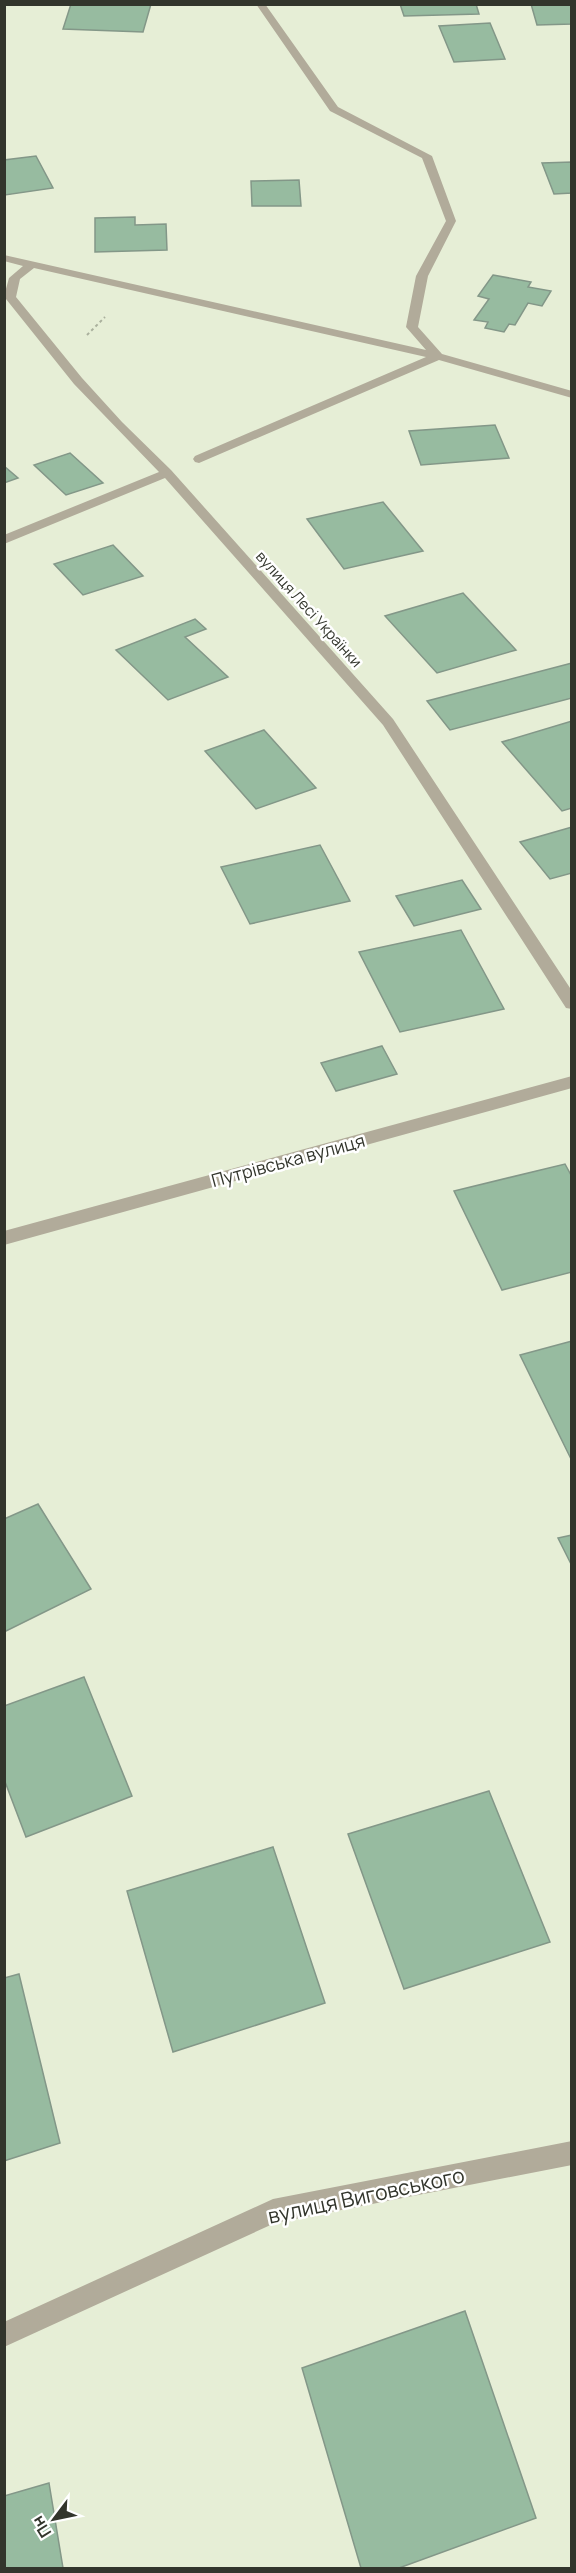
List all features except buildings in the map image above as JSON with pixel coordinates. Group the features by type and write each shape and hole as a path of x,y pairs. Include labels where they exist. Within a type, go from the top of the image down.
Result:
{"street":[{"path":"260,4 334,109 427,156 451,221 422,276 412,327 438,356"},
{"path":"4,258 438,356 572,395"},
{"name":"вулиця Лесі Українки","path":"32,264 15,278 10,297 78,381 118,425 167,473 388,722 572,1004"},
{"path":"199,459 438,356"},
{"path":"4,540 167,473"},
{"name":"Путрівська вулиця","path":"4,1238 572,1082"},
{"name":"вулиця Виговського","path":"4,2335 273,2211 572,2152"}],"path":[{"path":"78,381 80,343 97,322 105,317"}]}
